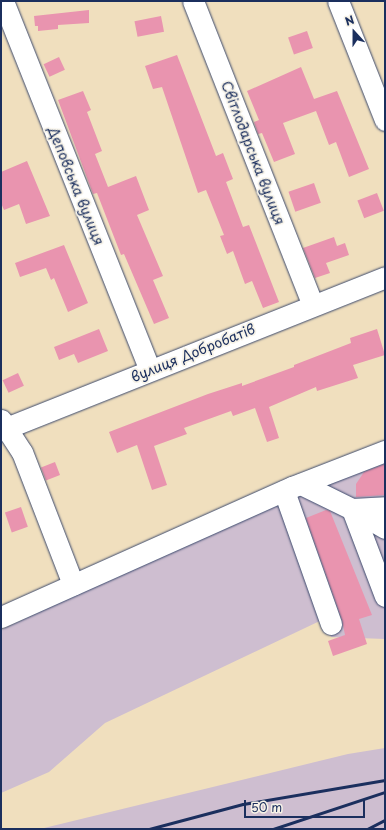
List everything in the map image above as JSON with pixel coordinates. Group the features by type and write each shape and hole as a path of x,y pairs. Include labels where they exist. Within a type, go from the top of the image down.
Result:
{"street":[{"name":"Деповська вулиця","path":"3,1 150,370"},
{"name":"Світлодарська вулиця","path":"193,1 313,305"},
{"path":"338,1 385,120"},
{"name":"вулиця Добробатів","path":"2,426 385,278"},
{"path":"2,426 22,452 73,584"},
{"path":"1,617 292,488 385,451"},
{"path":"292,488 352,509 385,528"},
{"path":"292,488 331,624"},
{"path":"352,509 385,507"},
{"path":"352,509 385,596"}],"shaded area":[{"path":"385,444 385,639 331,637 324,619 105,723 49,772 1,793 1,630 278,499"},
{"path":"385,748 385,829 40,829 348,754"}],"building":[{"path":"89,10 89,23 58,25 58,29 38,31 38,26 35,26 34,16"},
{"path":"161,16 164,32 138,37 134,21"},
{"path":"307,31 313,48 294,55 288,38"},
{"path":"177,55 216,156 223,153 233,179 226,182 243,227 249,225 279,302 263,308 252,281 245,284 233,251 227,254 220,236 224,235 206,190 198,193 162,87 153,89 145,66"},
{"path":"59,57 65,70 50,77 44,64"},
{"path":"301,67 314,99 337,91 369,169 349,177 336,142 329,145 316,111 283,123 295,154 274,162 262,133 258,134 254,122 259,120 247,91"},
{"path":"83,91 91,110 87,112 102,151 95,154 108,187 136,176 149,210 137,215 163,276 153,280 169,318 154,324 124,254 121,255 97,193 93,194 58,100"},
{"path":"27,161 50,216 26,224 19,204 4,210 1,203 1,172"},
{"path":"314,183 321,203 295,212 288,192"},
{"path":"377,193 384,211 364,218 357,201"},
{"path":"334,237 337,246 345,243 349,255 326,263 330,273 315,278 303,248"},
{"path":"64,245 88,303 68,312 54,278 51,280 46,268 20,277 15,263"},
{"path":"99,329 108,351 78,363 74,354 59,360 54,347"},
{"path":"377,329 385,355 353,365 358,378 317,391 316,387 269,407 279,438 267,442 255,408 233,416 231,411 184,428 187,434 154,446 167,485 152,490 137,445 117,453 109,432 208,394 242,383 242,386 294,367 294,365 351,343 350,338"},
{"path":"18,373 24,386 9,393 3,380"},
{"path":"55,462 60,475 46,480 41,467"},
{"path":"385,464 385,495 356,497 356,484 364,472"},
{"path":"21,507 28,527 12,532 5,513"},
{"path":"326,510 330,511 372,615 359,619 367,644 333,656 328,641 345,635 342,620 306,518"}],"railway":[{"path":"149,829 243,804 385,780"},
{"path":"273,829 385,792"},
{"path":"367,829 385,820"}]}
